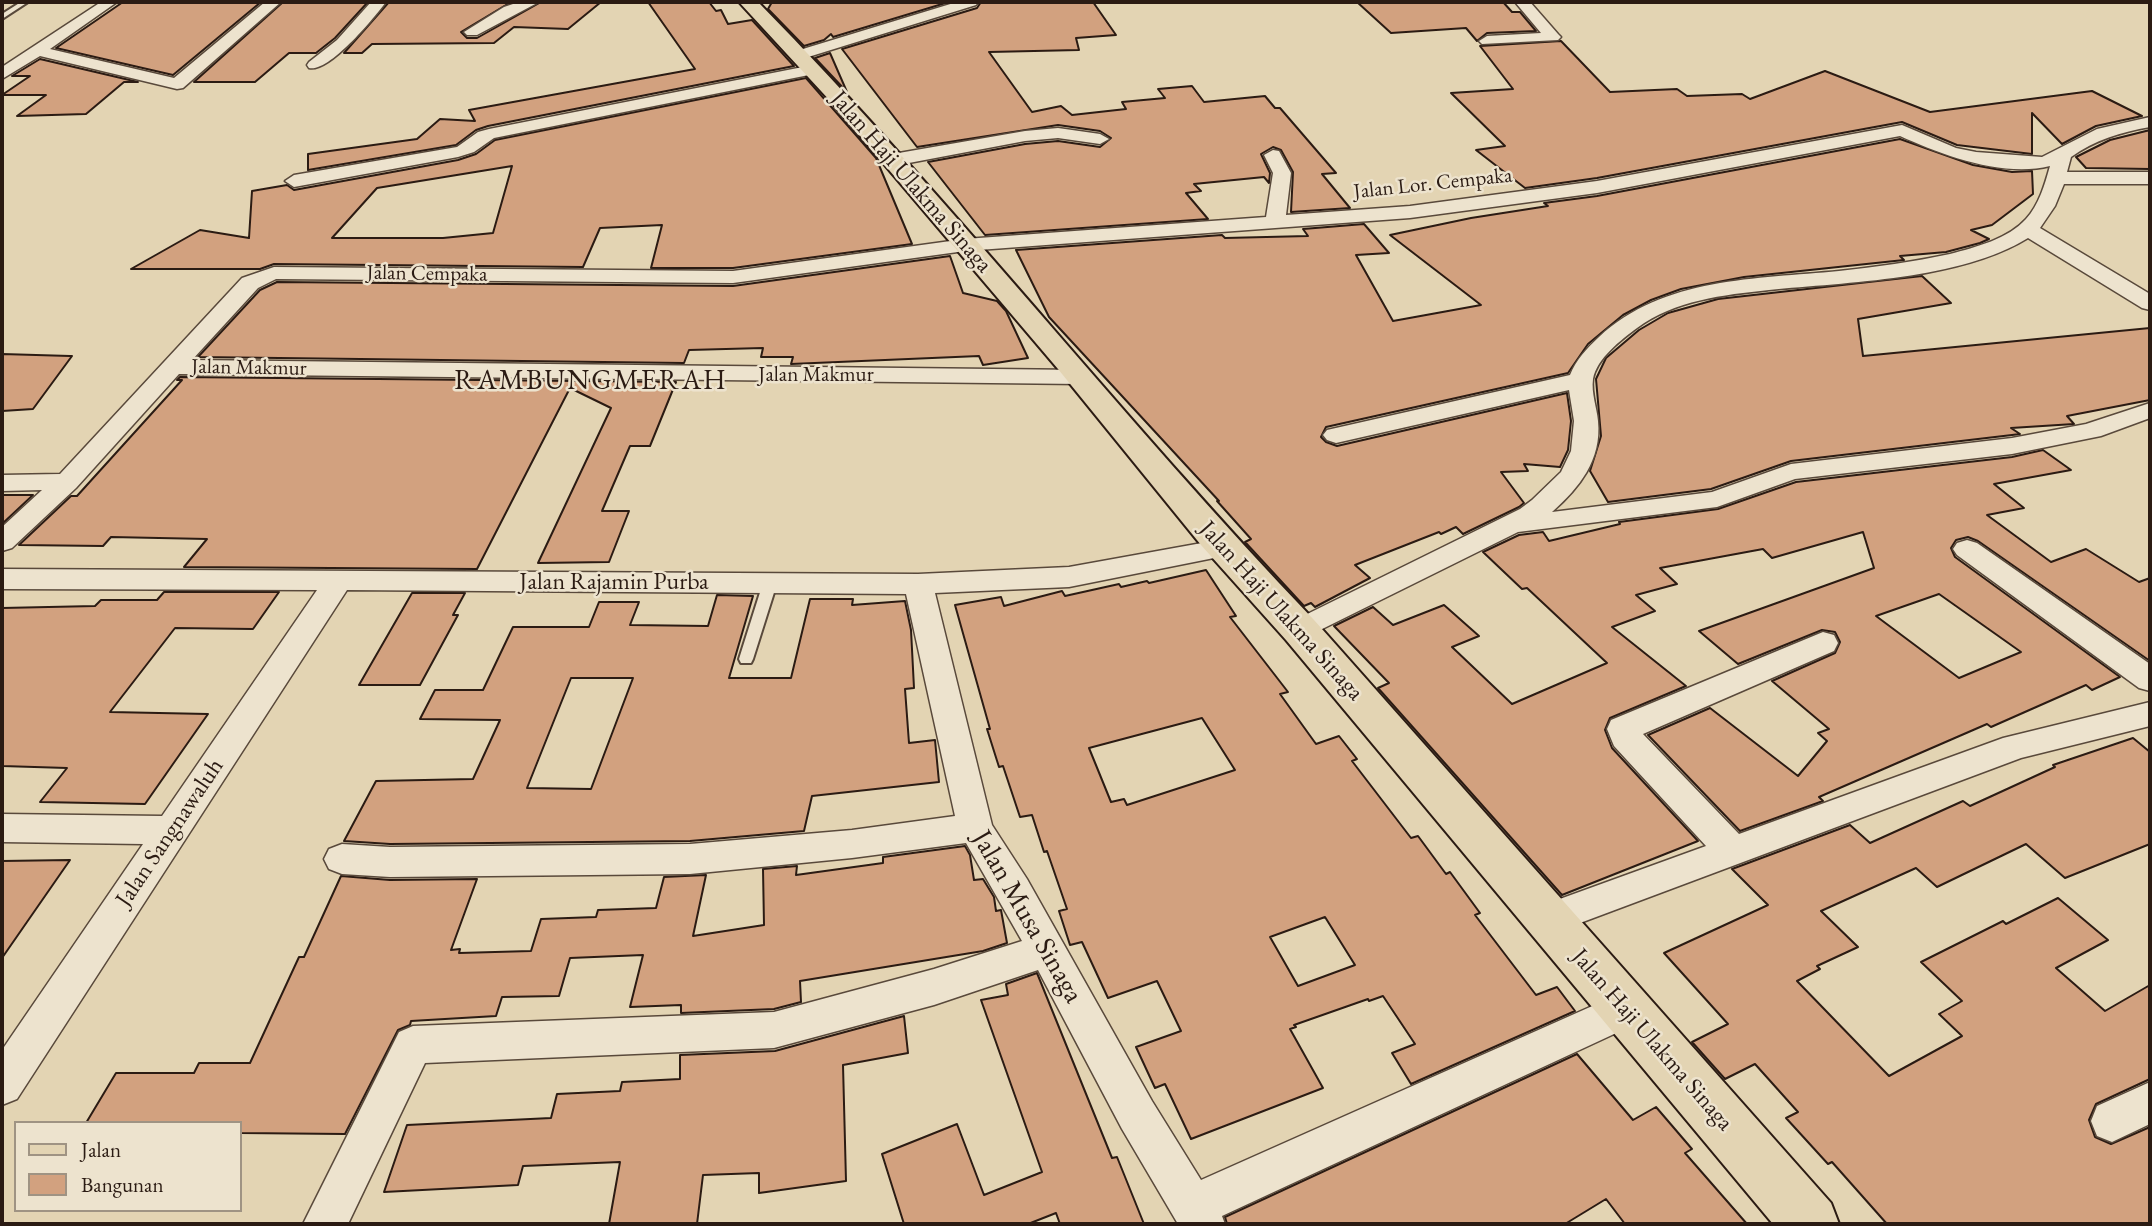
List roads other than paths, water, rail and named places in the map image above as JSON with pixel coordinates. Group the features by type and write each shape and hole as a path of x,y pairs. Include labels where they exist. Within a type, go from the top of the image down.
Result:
{"main road":[{"name":"Jalan Haji Ulakma Sinaga","path":"748,2 806,63 1082,377 1224,548 1300,630 1810,1224"}],"street":[{"path":"2,74 110,2"},
{"path":"36,50 177,84 274,2"},
{"path":"315,65 342,43 379,2"},
{"path":"472,32 509,10 532,2"},
{"path":"294,181 472,149 481,137 489,134 806,63 971,2"},
{"path":"1487,41 1553,37 1522,2"},
{"path":"1300,630 1530,515 1557,495 1578,469 1588,436 1581,380 1595,354 1635,319 1667,302 1703,293 1928,265 1982,251 2027,229 2047,202 2060,166 2075,144 2098,134 2150,122"},
{"name":"Jalan Lor. Cempaka","path":"965,245 1410,212 1597,187 1902,130 1950,152 1976,158 2045,162 2060,166"},
{"path":"892,160 1025,135 1058,133 1100,139"},
{"path":"1273,155 1282,173 1275,222"},
{"path":"2060,166 2150,178"},
{"path":"2027,229 2150,303"},
{"name":"Jalan Cempaka","path":"2,542 67,482 250,282 274,273 733,277 965,245"},
{"name":"Jalan Makmur","path":"173,367 1082,377"},
{"path":"1336,435 1581,380"},
{"path":"1508,526 1717,499 1791,472 2012,446 2092,431 2150,410"},
{"path":"2,483 67,482"},
{"name":"Jalan Rajamin Purba","path":"2,579 918,584 1069,577 1224,548"},
{"path":"1967,549 2150,680"},
{"name":"Jalan Sangnawaluh","path":"2,1085 339,580"},
{"name":"Jalan Musa Sinaga","path":"918,584 975,828 1014,891 1138,1115 1197,1215"},
{"path":"1733,852 1626,737 1623,729 1823,643"},
{"path":"1548,919 2015,747 2150,713"},
{"path":"2,828 172,830"},
{"path":"342,859 390,862 690,859 852,844 975,828"},
{"path":"325,1224 413,1045 774,1030 934,987 1047,950"},
{"path":"1197,1215 1626,1009"},
{"path":"2112,1121 2150,1102"}],"lane":[{"path":"2,17 25,2"},
{"path":"746,660 769,583"}],"district":[{"name":"RAMBUNGMERAH","path":"591,381"}]}
